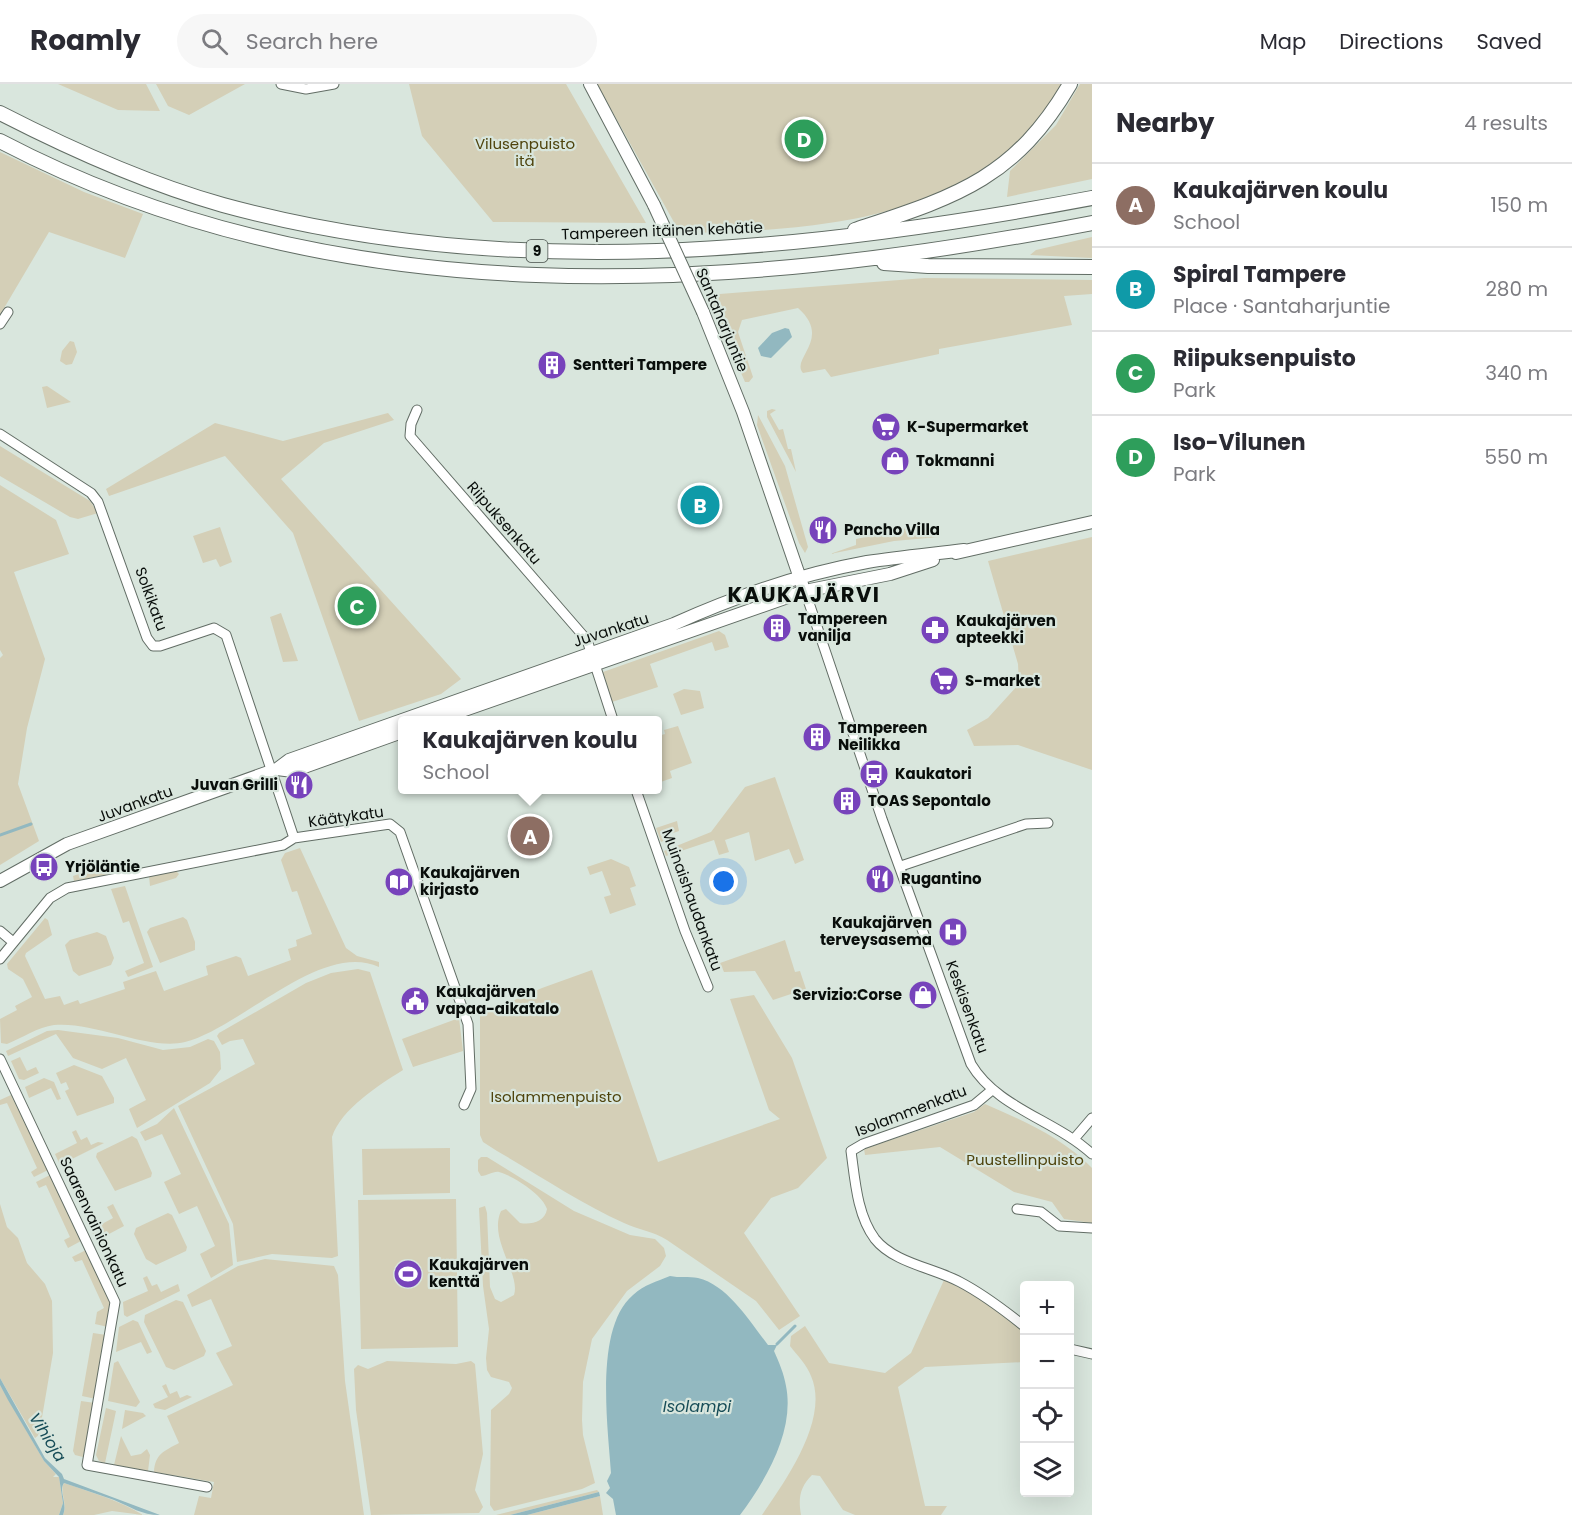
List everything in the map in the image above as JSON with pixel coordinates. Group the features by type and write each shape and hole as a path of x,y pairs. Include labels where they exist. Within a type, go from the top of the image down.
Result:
{"highway":[{"path":"825,240 927,207 994,171 1029,140 1070,84"},
{"name":"Tampereen itäinen kehätie","path":"0,113 103,163 220,204 329,230 462,247 594,253 702,250 825,240 971,220 1092,198"},
{"name":"9","path":"0,141 95,186 211,227 323,253 389,263 521,276 714,274 849,261 976,244 1092,223"},
{"path":"849,261 928,266 1092,267"}],"main road":[{"name":"Santaharjuntie","path":"590,84 654,206 703,312 743,412 800,578"},
{"name":"Juvankatu","path":"412,716 674,624 730,600 800,578 867,562 964,550 1092,522"},
{"name":"Juvankatu","path":"448,716 805,591 890,574 964,550"},
{"name":"Keskisenkatu","path":"800,578 805,591"},
{"name":"Juvankatu","path":"0,891 4,879 67,844 275,770 289,760 398,721"},
{"name":"Juvankatu","path":"275,770 293,771 398,733"}],"street":[{"path":"281,84 306,89 334,84"},
{"path":"0,324 8,312"},
{"name":"Riipuksenkatu","path":"417,410 411,424 410,436 586,640 591,652"},
{"name":"Solkikatu","path":"0,434 91,493 98,502 147,638 153,646 160,646 214,628 226,635 275,770 289,830 294,838"},
{"name":"Keskisenkatu","path":"805,591 882,819 901,866 971,1064 992,1090 1074,1139 1092,1154"},
{"path":"591,652 612,716"},
{"name":"Muinaishaudankatu","path":"638,794 685,931 708,987"},
{"path":"901,866 1026,824 1048,823"},
{"name":"Käätykatu","path":"294,838 384,824 394,826 400,832 468,1024 471,1089 464,1106"},
{"path":"0,959 50,898 67,888 283,845 294,838"},
{"path":"0,931 14,942"},
{"name":"Saarenvainionkatu","path":"0,1059 115,1302 87,1465 207,1487"},
{"name":"Isolammenkatu","path":"992,1090 974,1106 863,1144 851,1151 864,1220 876,1240 891,1253 961,1282 1020,1323"},
{"path":"1074,1139 1092,1118"},
{"path":"1017,1209 1041,1212 1059,1226 1092,1228"},
{"path":"1074,1350 1092,1354"}],"green space":[{"path":"58,84 146,84 160,111 118,110"},
{"path":"156,84 245,84 189,115 168,106"},
{"name":"Vilusenpuisto itä","path":"409,84 566,84 646,223 493,222 422,136"},
{"path":"597,84 1062,84 1036,126 980,171 941,192 900,207 857,218 813,225 768,230 680,233"},
{"path":"1080,84 1092,84 1092,179 1007,197 1010,171 1056,125"},
{"path":"0,152 84,192 143,214 125,258 49,232 0,315"},
{"path":"1092,237 1092,258 1030,255 1036,250"},
{"path":"925,278 1092,280 1092,294 1064,296 1072,325 939,349 939,354 831,377 825,369 803,373 800,367 812,338 812,329 808,319 798,308 742,320 738,332 753,377 749,382 745,382 707,295"},
{"path":"70,341 74,342 77,352 72,364 66,365 60,361 62,351"},
{"path":"47,386 71,402 47,408 42,387"},
{"path":"776,410 770,414 779,430 783,429 788,449 791,449 796,472 767,417 767,411"},
{"path":"388,413 394,420 324,443 281,479 461,679 441,694 359,721 293,533 225,456 109,496 106,489 215,423 283,441"},
{"path":"758,415 785,466 808,547 805,553 799,543 757,425"},
{"path":"0,446 90,501 98,513 78,519 70,517 0,476"},
{"path":"0,485 56,520 69,554 14,572 45,659 27,728 18,784 39,841 0,865 0,658 3,655 0,650"},
{"path":"925,524 937,526 939,537 894,541 830,554 856,545 856,539"},
{"path":"220,527 232,562 220,567 216,559 203,563 193,536"},
{"path":"1092,537 1092,770 1018,745 974,746 967,730 988,718 1019,684 1018,664 988,561"},
{"path":"281,613 298,661 283,662 270,617"},
{"path":"719,631 725,635 729,647 715,651 712,642 650,664 658,687 612,702 603,672"},
{"path":"684,689 700,691 704,708 681,715 673,694"},
{"path":"678,726 692,763 670,771 672,778 662,782 662,735 665,734 664,730"},
{"path":"775,777 804,860 795,864 789,849 755,861 749,832 725,840 729,852 719,855 714,840 666,856 664,851 711,832 745,787"},
{"path":"677,821 679,831 667,835 668,839 661,842 656,828"},
{"path":"300,848 346,948 357,956 379,962 379,967 356,962 332,965 281,989 207,1034 185,1042 155,1043 86,1027 54,1025 36,1030 7,1044 1,1043 0,1019 17,1010 15,1006 32,997 23,979 8,969 7,964 45,918 48,920 52,935 25,956 45,999 60,996 64,1005 78,1000 80,1004 125,989 123,982 156,971 164,991 208,975 206,966 236,956 241,958 248,976 291,960 288,949 297,946 296,940 312,934 297,891 292,892 281,860 285,853"},
{"path":"611,859 629,867 636,886 630,888 636,905 610,914 604,897 611,895 602,871 590,875 587,867"},
{"path":"117,860 120,872 74,881 73,876"},
{"path":"175,870 179,874 176,878 150,886 149,876"},
{"path":"125,886 153,967 128,977 125,971 144,963 129,921 123,923 111,889"},
{"path":"183,917 187,920 195,942 195,950 160,963 147,932 150,928"},
{"path":"97,932 106,936 114,958 111,965 79,976 73,971 65,945 70,940"},
{"path":"785,940 795,972 800,971 806,989 773,1000 755,971 724,972 720,963"},
{"path":"358,969 370,972 403,1070 372,1090 352,1107 332,1137 338,1256 332,1258 272,1254 237,1262 233,1224 178,1106 255,1064 243,1039 222,1045 217,1036 219,1033 306,983 331,973"},
{"name":"Isolammenpuisto","path":"592,970 658,1162 780,1119 769,1110 730,999 754,995 792,1058 827,1158 798,1188 771,1198 744,1233 800,1316 779,1330 756,1301 667,1240 592,1207 483,1142 480,1135 480,1015 542,988"},
{"path":"459,1018 463,1051 413,1067 402,1039"},
{"path":"58,1030 118,1038 163,1050 190,1047 208,1039 214,1041 220,1052 221,1069 210,1083 137,1128 129,1109 146,1100 126,1058 102,1069 73,1058 56,1034 8,1056 6,1051 47,1031"},
{"path":"20,1057 27,1071 36,1067 39,1073 24,1080 19,1079 11,1061"},
{"path":"74,1065 102,1076 114,1098 114,1103 77,1116 65,1091 69,1089 66,1082 61,1084 56,1073"},
{"path":"44,1078 54,1082 61,1099 57,1100 51,1088 29,1098 25,1087"},
{"path":"11,1095 48,1170 34,1177 31,1172 37,1168 7,1103 0,1105 0,1100"},
{"name":"Puustellinpuisto","path":"985,1104 1055,1139 1081,1157 1092,1168 1092,1223 1064,1219 1052,1202 1014,1192 940,1147 865,1155 864,1149 974,1112"},
{"path":"174,1108 229,1224 233,1265 211,1278 200,1254 215,1246 197,1206 179,1214 164,1182 181,1174 162,1134 145,1141 140,1132 157,1124"},
{"path":"76,1130 81,1140 87,1137 91,1145 98,1142 104,1143 60,1165 55,1154 77,1143 72,1132"},
{"path":"132,1136 137,1139 152,1173 151,1177 115,1191 96,1157 97,1153"},
{"path":"450,1148 450,1193 363,1195 362,1149"},
{"path":"481,1157 487,1157 574,1211 630,1235 655,1239 664,1248 666,1256 660,1266 627,1291 592,1339 583,1382 582,1420 583,1435 595,1483 582,1489 494,1511 490,1505 491,1410 509,1394 512,1388 509,1382 491,1377 487,1370 489,1329 483,1286 479,1208 485,1206 487,1213 490,1287 495,1299 501,1302 514,1295 515,1287 501,1244 498,1222 501,1211 506,1209 520,1223 529,1223 540,1220 547,1209 534,1192 505,1174 497,1172 481,1176 478,1171 478,1160"},
{"path":"50,1175 81,1241 68,1248 64,1240 70,1237 46,1185 39,1188 36,1182"},
{"name":"Kaukajärven kenttä","path":"456,1199 458,1347 361,1349 358,1200"},
{"path":"0,1204 7,1227 18,1238 27,1263 45,1284 52,1301 53,1353 39,1435 35,1438 0,1378"},
{"path":"113,1204 124,1226 109,1234 107,1231 99,1235 100,1238 95,1238 91,1230 113,1218 107,1207"},
{"path":"168,1213 172,1215 187,1247 186,1251 156,1265 146,1259 134,1234 136,1228"},
{"path":"86,1250 110,1300 108,1327 95,1324 97,1312 104,1308 82,1260 75,1262 72,1257"},
{"path":"265,1259 334,1266 338,1275 345,1381 364,1515 194,1515 199,1496 211,1498 214,1482 154,1472 158,1457 179,1443 167,1416 233,1385 216,1353 232,1346 211,1299 192,1307 187,1295 238,1266"},
{"path":"147,1276 152,1286 157,1284 161,1292 178,1284 180,1291 127,1317 124,1315 123,1302 148,1291 143,1278"},
{"path":"944,1280 977,1296 1020,1329 1020,1362 925,1367 898,1387 925,1506 947,1506 941,1515 855,1515 843,1510 820,1476 812,1475 801,1493 801,1515 762,1515 793,1467 810,1430 815,1411 815,1393 811,1376 790,1346 791,1336 805,1326 829,1363 885,1373 911,1353"},
{"path":"176,1300 183,1302 206,1351 204,1356 174,1370 166,1367 144,1322 145,1315"},
{"path":"133,1320 138,1322 152,1352 147,1354 141,1342 116,1352 119,1327"},
{"path":"93,1333 106,1335 96,1399 82,1396"},
{"path":"118,1361 140,1402 136,1407 108,1401 114,1363"},
{"path":"387,1361 456,1364 471,1361 475,1364 483,1454 475,1490 483,1507 479,1513 371,1515 356,1410 354,1369 358,1365 368,1369"},
{"path":"166,1384 170,1394 177,1391 180,1398 187,1395 192,1397 165,1410 155,1408 153,1404 168,1397 162,1386"},
{"path":"0,1385 44,1461 56,1474 53,1477 59,1477 63,1503 59,1515 0,1515"},
{"path":"81,1401 95,1403 83,1457 75,1455 73,1451"},
{"path":"106,1408 116,1411 105,1463 99,1461 96,1455"},
{"path":"125,1410 143,1413 146,1416 122,1429"},
{"path":"121,1436 131,1456 141,1454 147,1449 150,1455 148,1471 114,1465"},
{"path":"64,1483 114,1501 143,1515 112,1511 94,1515 63,1515"},
{"path":"597,1490 599,1492 510,1515 496,1515"},
{"path":"600,1496 603,1515 527,1515"}],"water":[{"path":"785,328 789,329 792,337 771,358 761,356 758,348 772,333"},
{"name":"Isolampi","path":"670,1276 698,1278 719,1288 738,1306 768,1345 777,1345 774,1351 786,1386 788,1403 786,1420 776,1454 768,1471 740,1515 616,1515 613,1499 606,1493 610,1488 607,1481 611,1473 606,1379 613,1330 621,1310 637,1291"},
{"path":"0,1378 45,1458 62,1474 64,1479 160,1515 142,1512 64,1483 62,1490 64,1511 63,1515 59,1515 63,1503 59,1477 44,1461 0,1385"},
{"path":"599,1492 600,1496 527,1515 510,1515"}],"waterway":[{"path":"0,835 31,824"},
{"path":"777,1344 795,1326"}],"place":[{"name":"Iso-Vilunen","path":"804,139"},
{"name":"Sentteri Tampere","path":"552,365"},
{"name":"K-Supermarket","path":"886,427"},
{"name":"Tokmanni","path":"895,461"},
{"name":"Spiral Tampere","path":"700,505"},
{"name":"Pancho Villa","path":"823,530"},
{"name":"Riipuksenpuisto","path":"357,606"},
{"name":"Tampereen vanilja","path":"777,628"},
{"name":"Kaukajärven apteekki","path":"935,630"},
{"name":"S-market","path":"944,681"},
{"name":"Tampereen Neilikka","path":"817,737"},
{"name":"Kaukatori","path":"874,774"},
{"name":"Juvan Grilli","path":"299,785"},
{"name":"TOAS Sepontalo","path":"847,801"},
{"name":"Kaukajärven koulu","path":"530,836"},
{"name":"Yrjöläntie","path":"44,867"},
{"name":"Rugantino","path":"880,879"},
{"name":"Kaukajärven kirjasto","path":"399,882"},
{"name":"Kaukajärven terveysasema","path":"953,932"},
{"name":"Servizio:Corse","path":"923,995"},
{"name":"Kaukajärven vapaa-aikatalo","path":"415,1001"},
{"name":"Kaukajärven kenttä","path":"408,1274"}],"district":[{"name":"KAUKAJÄRVI","path":"804,595"}],"water label":[{"name":"Vihioja","path":"48,1437"}]}
